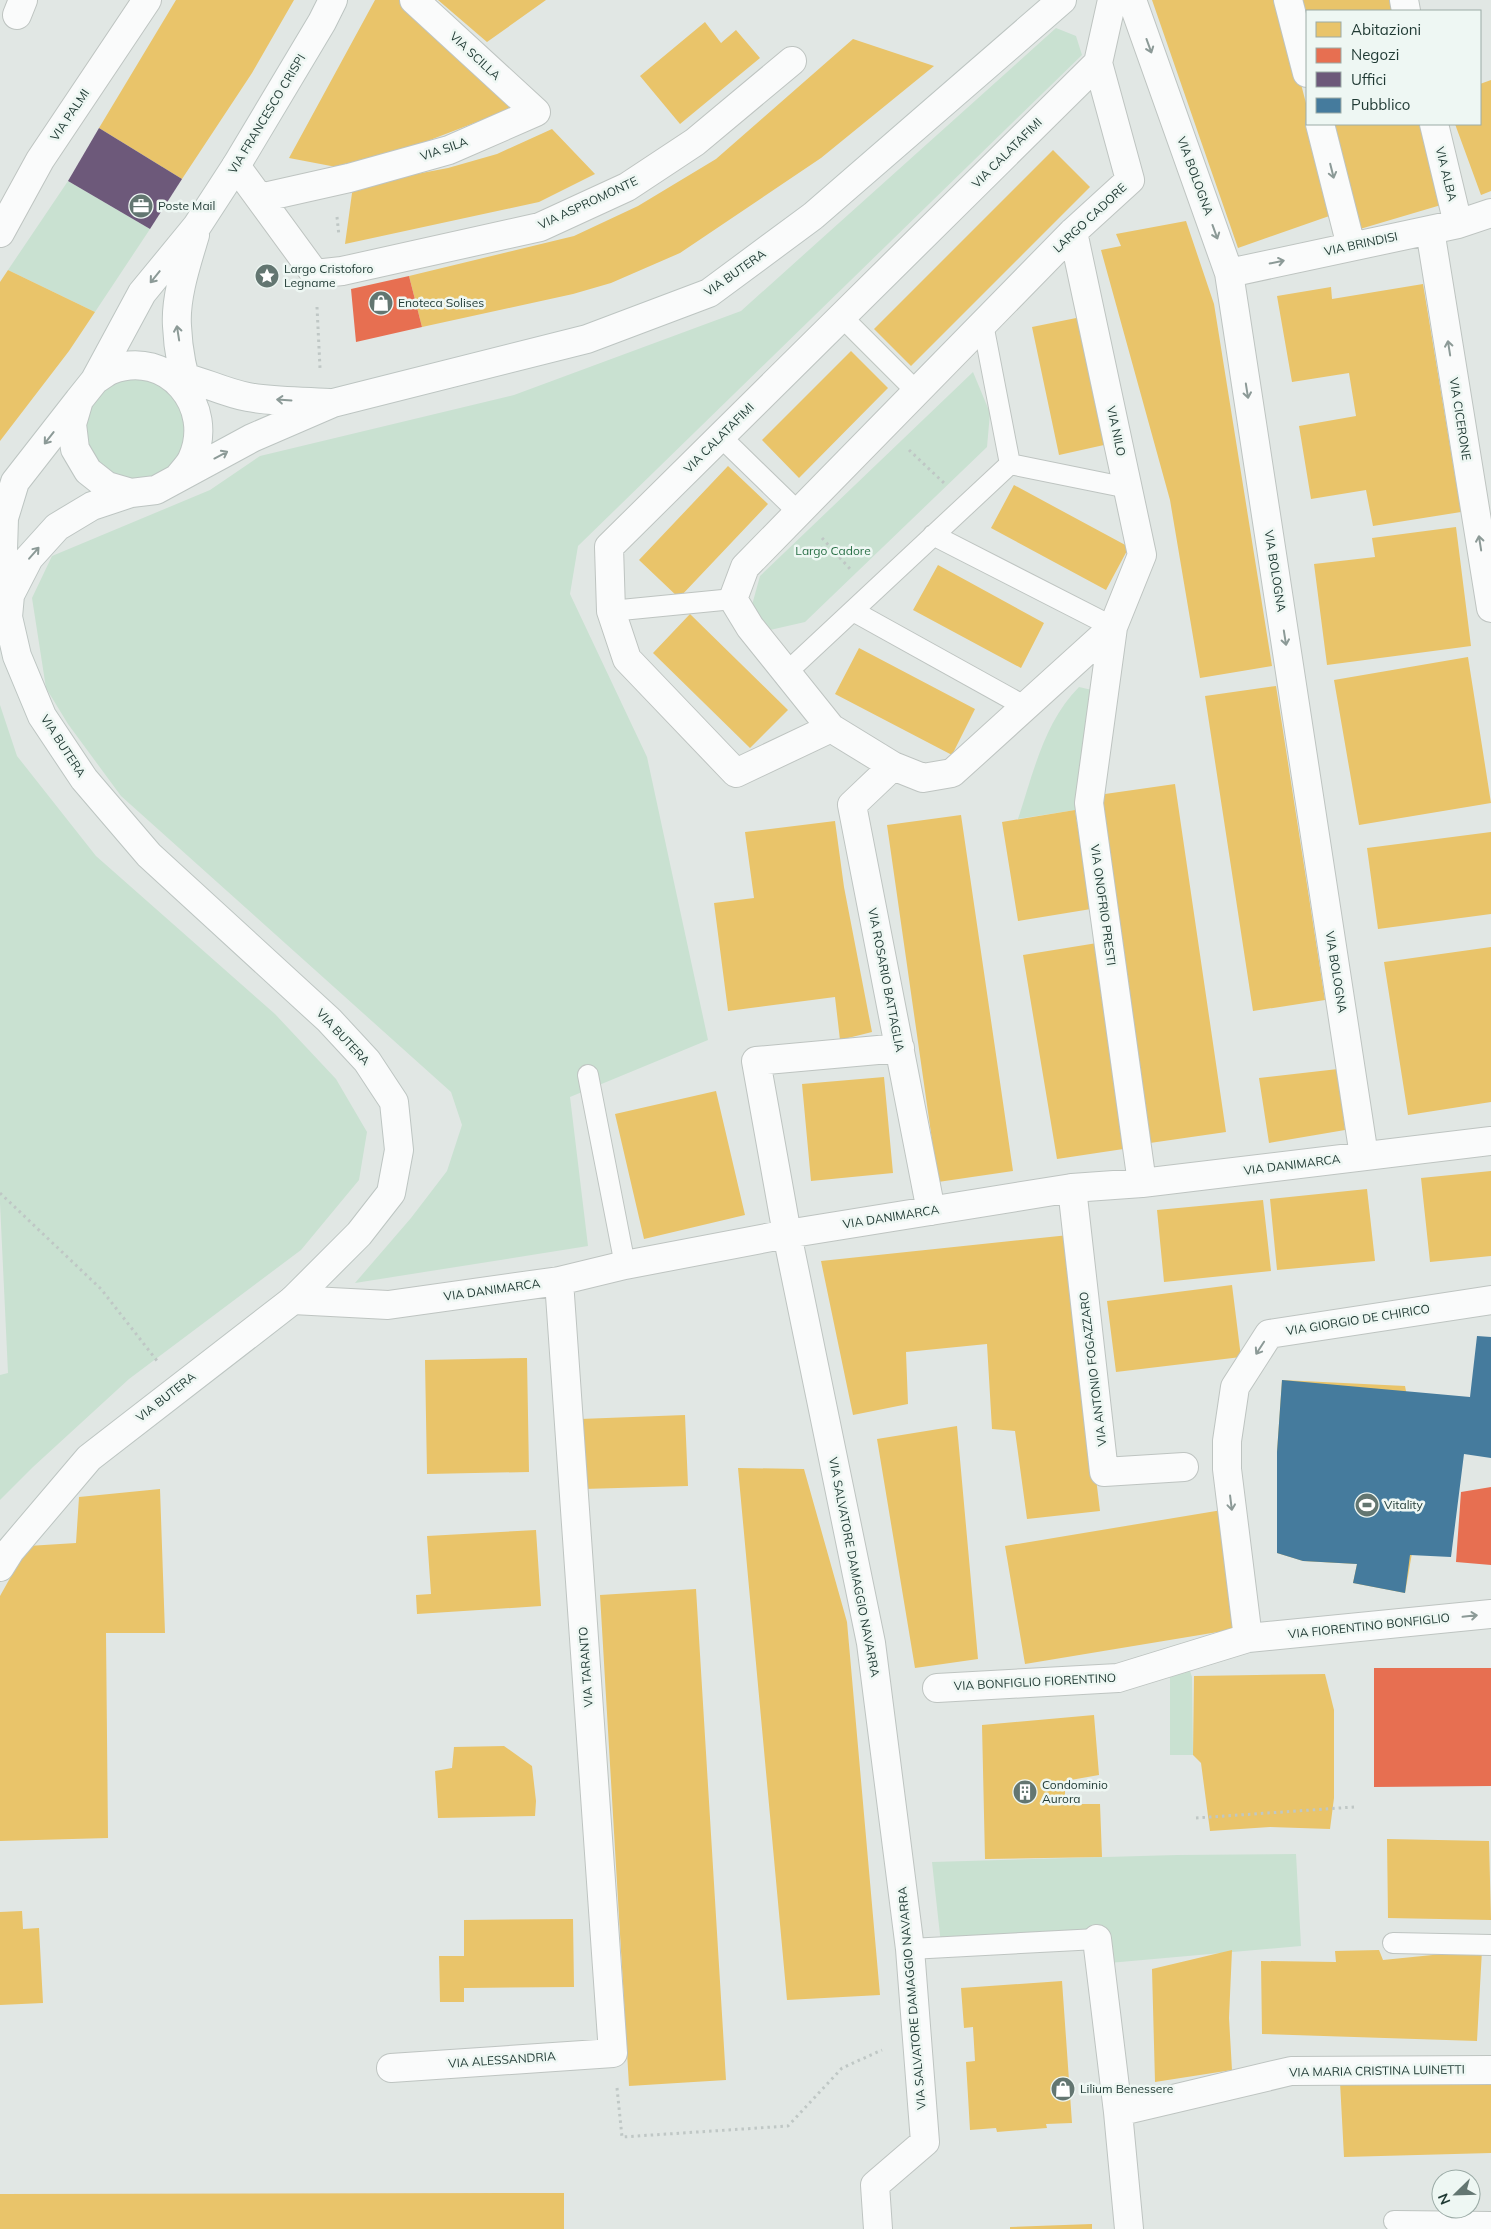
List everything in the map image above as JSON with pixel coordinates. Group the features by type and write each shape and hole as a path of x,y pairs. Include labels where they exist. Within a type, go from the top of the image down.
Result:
{"street":[{"name":"VIA PALMI","path":"0,233 40,160 147,0"},
{"name":"VIA FRANCESCO CRISPI","path":"197,226 236,166 322,22 332,0"},
{"name":"VIA SCILLA","path":"414,0 536,112"},
{"name":"VIA BUTERA","path":"327,403 587,339 709,293 813,216 1062,0"},
{"name":"LARGO CADORE","path":"733,599 745,567 1073,232 1130,180 1098,64 1112,0"},
{"name":"VIA BOLOGNA","path":"1132,0 1229,273 1364,1156"},
{"path":"1288,0 1306,69"},
{"name":"VIA ASPROMONTE","path":"335,272 540,227 627,187 695,142 792,61"},
{"name":"VIA CALATAFIMI","path":"831,728 736,773 627,659 611,611 609,547 1098,64"},
{"name":"VIA SILA","path":"260,198 342,180 449,150 536,112"},
{"path":"1320,125 1351,246"},
{"name":"VIA ALBA","path":"1434,125 1458,224"},
{"path":"236,166 260,198 335,272"},
{"name":"VIA BRINDISI","path":"1229,273 1458,224 1491,212"},
{"path":"178,478 192,461 199,440 199,418 180,382 177,325 182,282 197,226"},
{"path":"131,493 107,486 88,471 75,449 72,424 87,390 142,293 197,226"},
{"name":"VIA CICERONE","path":"1430,230 1491,608"},
{"name":"VIA NILO","path":"1073,232 1142,555 1113,627"},
{"path":"7,487 87,390 111,370 130,366 148,367 180,382 250,398 327,403"},
{"path":"6,608 29,558 57,528 92,506 131,493 156,490 252,438 327,403"},
{"name":"VIA BUTERA","path":"0,1567 10,1551 89,1458 293,1300 359,1234 391,1193 398,1150 394,1102 367,1061 329,1020 149,855 84,779 42,716 17,656 6,608 3,550 7,487"},
{"path":"733,599 750,627 831,728 893,766 923,778 952,773 1113,627"},
{"name":"VIA ONOFRIO PRESTI","path":"1113,627 1089,803 1142,1183"},
{"name":"VIA ROSARIO BATTAGLIA","path":"893,766 852,805 931,1211"},
{"name":"VIA SALVATORE DAMAGGIO NAVARRA","path":"878,2229 875,2185 925,2142 910,1949 871,1643 787,1234 756,1061 900,1048"},
{"name":"VIA DANIMARCA","path":"293,1300 388,1306 559,1281 625,1265 787,1234 1072,1188 1142,1183 1491,1141"},
{"name":"VIA ANTONIO FOGAZZARO","path":"1072,1188 1104,1472 1184,1467"},
{"name":"VIA TARANTO","path":"559,1281 613,2053"},
{"name":"VIA GIORGIO DE CHIRICO","path":"1248,1638 1227,1469 1227,1441 1235,1387 1269,1334 1491,1300"},
{"name":"VIA FIORENTINO BONFIGLIO","path":"1248,1638 1491,1614"},
{"name":"VIA BONFIGLIO FIORENTINO","path":"937,1688 1118,1678 1248,1638"},
{"path":"1097,1939 1118,2112 1129,2229"},
{"name":"VIA ALESSANDRIA","path":"390,2068 613,2053"},
{"name":"VIA MARIA CRISTINA LUINETTI","path":"1118,2112 1291,2071 1491,2070"}],"lane":[{"path":"842,317 916,392"},
{"path":"983,324 1010,464"},
{"path":"720,436 798,512"},
{"path":"1010,464 1128,488"},
{"path":"786,673 1010,464"},
{"path":"933,535 1113,627"},
{"path":"611,611 733,599"},
{"path":"853,611 1026,707"},
{"path":"588,1075 625,1265"},
{"path":"910,1949 1097,1939"},
{"path":"1393,1943 1491,1945"},
{"path":"1394,2221 1491,2222"}],"path":[{"path":"327,403 342,180"},
{"path":"883,425 966,504"},
{"path":"798,512 872,593"},
{"path":"0,1193 101,1289 180,1386"},
{"path":"1196,1818 1354,1807"},
{"path":"613,2053 622,2137 788,2126 842,2068 882,2051 887,2043"}],"green space":[{"path":"1056,28 1076,36 1082,55 578,546 570,594 647,757 708,1040 570,1097 588,1246 355,1283 411,1218 447,1171 462,1125 451,1092 121,796 68,724 46,688 32,598 52,556 210,490 260,456 514,395 741,311"},
{"path":"68,181 150,229 95,312 8,270"},
{"name":"Largo Cadore","path":"973,372 990,413 987,447 805,622 770,630 752,605 760,576"},
{"path":"136,378 155,382 172,393 183,410 187,429 183,448 172,465 155,476 136,480 117,476 100,465 89,448 85,429 89,410 100,393 117,382"},
{"path":"1079,687 1092,690 1075,810 1018,819 1048,732 1067,701"},
{"path":"0,705 17,756 96,856 275,1014 336,1079 367,1132 359,1180 301,1250 129,1379 0,1500 0,1375 8,1373 0,1203"},
{"path":"1170,1667 1190,1671 1192,1677 1193,1755 1170,1755"},
{"path":"1296,1854 1301,1946 1109,1963 1099,1935 941,1944 932,1862 1177,1855"}],"building: Abitazioni":[{"path":"176,0 294,0 252,73 182,179 99,128"},
{"path":"375,0 401,0 513,108 352,170 289,158"},
{"path":"438,0 546,0 487,42"},
{"path":"1152,0 1279,0 1306,103 1306,125 1335,214 1238,248"},
{"path":"1298,0 1391,0 1394,10 1306,10 1306,28"},
{"path":"705,22 721,43 736,30 760,58 680,124 640,76"},
{"path":"853,39 934,66 821,158 680,253 611,283 573,294 422,327 409,276 574,236 638,206 716,159"},
{"path":"1491,80 1491,191 1481,195 1455,125 1481,125 1481,84"},
{"path":"1332,125 1421,125 1441,205 1360,229"},
{"path":"552,129 595,174 539,202 345,244 353,186 448,168 497,154"},
{"path":"1053,150 1090,187 911,366 874,329"},
{"path":"1186,221 1214,304 1272,666 1200,678 1170,500 1101,250 1121,246 1116,234"},
{"path":"8,270 95,312 69,351 0,441 0,282"},
{"path":"1423,284 1461,512 1373,526 1366,490 1311,499 1299,426 1356,416 1349,373 1292,382 1277,296 1331,287 1332,299"},
{"path":"1086,316 1113,443 1059,455 1032,327"},
{"path":"851,351 888,388 799,478 762,440"},
{"path":"728,466 768,504 679,598 639,560"},
{"path":"1014,485 1129,547 1106,590 991,528"},
{"path":"1456,527 1471,646 1327,665 1314,564 1375,557 1372,538"},
{"path":"938,565 1044,623 1021,668 913,610"},
{"path":"690,614 788,710 750,748 653,653"},
{"path":"859,648 975,709 952,755 835,694"},
{"path":"1468,657 1491,803 1359,825 1334,680"},
{"path":"1276,686 1325,1000 1253,1011 1205,696"},
{"path":"1175,784 1226,1132 1150,1143 1098,795"},
{"path":"1075,810 1091,909 1018,921 1002,822"},
{"path":"961,815 1013,1171 938,1182 887,825"},
{"path":"835,821 844,887 872,1032 840,1040 835,997 728,1011 714,903 754,898 745,832"},
{"path":"1491,832 1491,914 1378,929 1367,848"},
{"path":"1097,943 1130,1148 1057,1159 1023,955"},
{"path":"1491,947 1491,1102 1408,1115 1384,962"},
{"path":"1338,1069 1345,1130 1269,1143 1259,1078"},
{"path":"884,1077 893,1173 811,1181 802,1084"},
{"path":"716,1091 745,1215 644,1239 615,1114"},
{"path":"1491,1171 1491,1256 1430,1262 1421,1178"},
{"path":"1367,1189 1375,1261 1277,1270 1270,1199"},
{"path":"1263,1200 1271,1271 1164,1282 1157,1210"},
{"path":"1069,1235 1077,1322 1100,1511 1027,1519 1015,1431 992,1429 987,1344 906,1352 908,1404 853,1415 821,1261"},
{"path":"1232,1285 1241,1357 1116,1372 1107,1301"},
{"path":"527,1358 529,1472 427,1474 425,1360"},
{"name":"Vitality","path":"1282,1380 1405,1386 1428,1503 1415,1536 1405,1593 1353,1583 1357,1564 1303,1561 1277,1553 1277,1452"},
{"path":"685,1415 688,1486 583,1489 580,1419"},
{"path":"957,1426 978,1659 915,1668 877,1439"},
{"path":"738,1468 804,1469 847,1622 880,1995 787,2000"},
{"path":"160,1489 165,1633 106,1633 108,1838 0,1841 0,1596 28,1546 76,1543 79,1497"},
{"path":"1222,1510 1242,1628 1025,1664 1005,1546"},
{"path":"536,1530 541,1606 417,1614 416,1595 431,1594 427,1536"},
{"path":"696,1589 726,2080 629,2086 600,1595"},
{"path":"1325,1674 1334,1710 1334,1798 1330,1829 1270,1827 1210,1831 1201,1763 1193,1755 1194,1676"},
{"name":"Condominio Aurora","path":"1094,1715 1099,1775 1065,1781 1065,1804 1100,1804 1102,1857 985,1859 982,1725"},
{"path":"504,1746 532,1766 536,1801 535,1816 438,1818 435,1771 452,1768 454,1747"},
{"path":"1387,1839 1489,1841 1491,1920 1388,1918"},
{"path":"22,1911 23,1929 39,1928 43,2003 0,2005 0,1912"},
{"path":"573,1919 574,1987 464,1988 464,2002 440,2002 439,1956 464,1956 464,1920"},
{"path":"1232,1950 1229,2018 1232,2070 1155,2082 1152,1969"},
{"path":"1379,1950 1383,1960 1482,1950 1477,2041 1262,2034 1261,1961 1336,1962 1335,1951"},
{"path":"1062,1981 1072,2123 1046,2124 1047,2128 997,2132 996,2128 970,2130 966,2062 975,2061 973,2027 964,2028 961,1988"},
{"path":"1340,2082 1491,2082 1491,2153 1344,2157"},
{"path":"564,2193 564,2229 0,2229 0,2194"},
{"path":"1092,2224 1092,2229 1010,2229 1010,2227"}],"building: Negozi":[{"path":"409,276 422,327 356,342 351,289"},
{"path":"1491,1487 1491,1565 1456,1562 1461,1492"},
{"path":"1374,1668 1491,1668 1491,1786 1374,1787"}],"building: Uffici":[{"path":"99,128 182,179 150,229 68,181"}],"building: Pubblico":[{"name":"Vitality","path":"1477,1336 1491,1337 1491,1458 1464,1454 1451,1557 1410,1555 1405,1593 1353,1583 1357,1564 1303,1561 1277,1553 1277,1452 1282,1380 1470,1397"}],"place":[{"name":"Poste Mail","path":"141,206"},
{"name":"Largo Cristoforo Legname","path":"267,276"},
{"name":"Enoteca Solises","path":"381,303"},
{"name":"Vitality","path":"1367,1505"},
{"name":"Condominio Aurora","path":"1025,1792"},
{"name":"Lilium Benessere","path":"1063,2089"}]}
